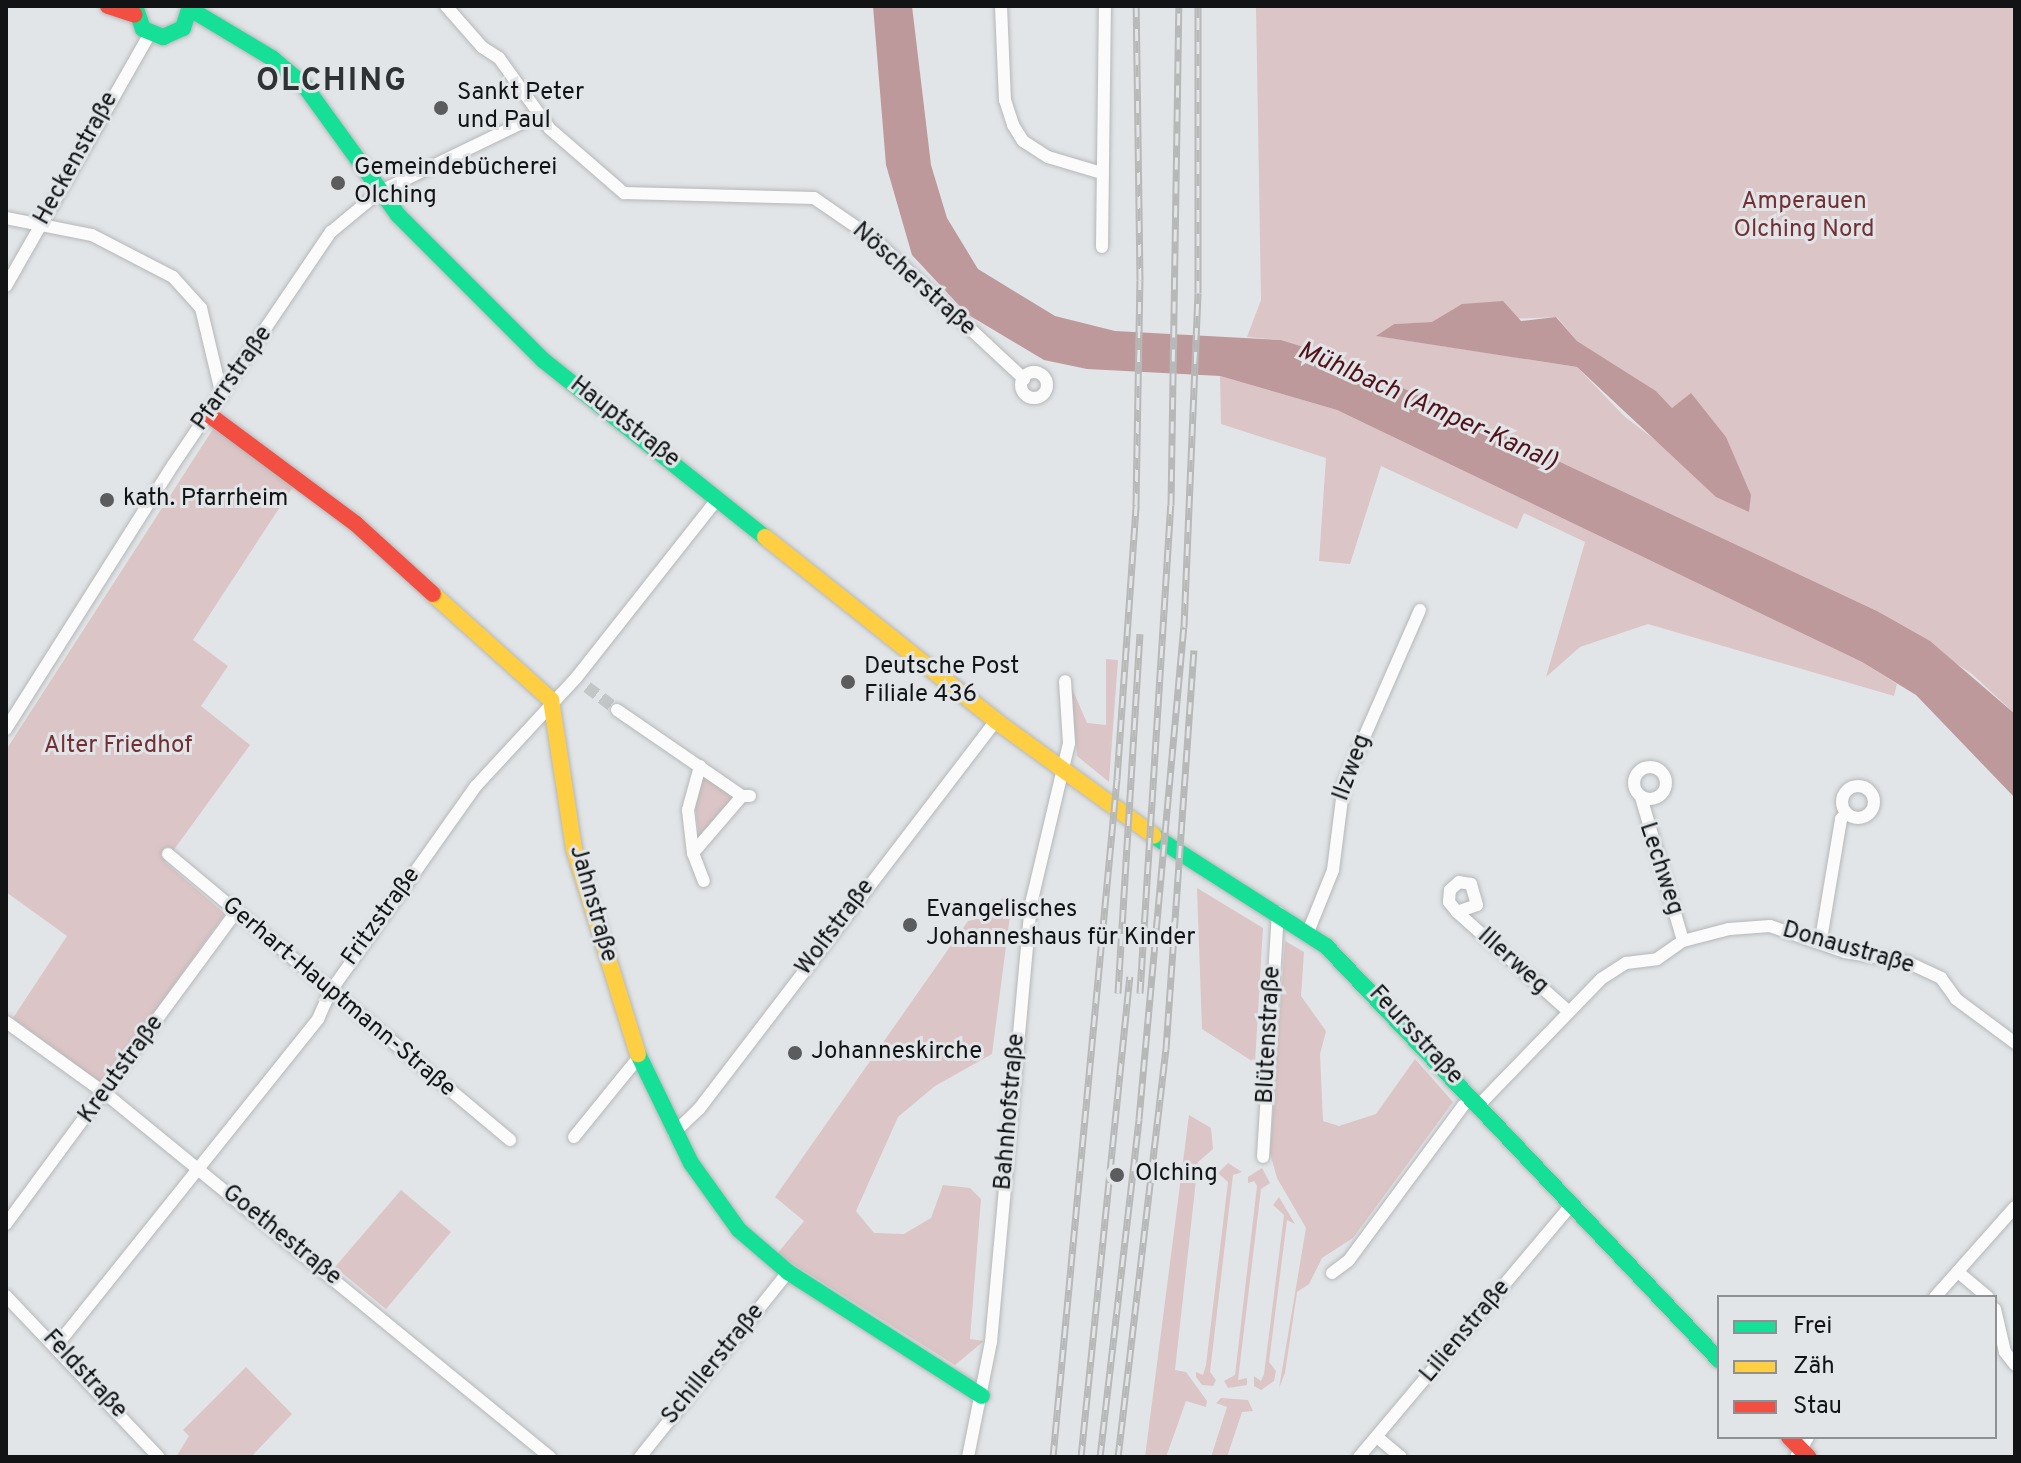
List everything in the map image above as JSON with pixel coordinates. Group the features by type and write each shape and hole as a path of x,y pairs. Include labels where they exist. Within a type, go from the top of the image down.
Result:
{"street":[{"path":"108,6 135,11 150,34 170,35 183,28 230,32"},
{"name":"Nöscherstraße","path":"446,6 482,47 499,58 538,115 624,193 814,198 875,240 1024,379"},
{"path":"1001,6 1005,100 1013,125 1023,141 1048,157 1102,173"},
{"path":"1102,247 1105,6"},
{"path":"183,28 190,8"},
{"name":"Hauptstraße","path":"190,8 230,32 304,85 379,192 530,349 996,721 1062,769"},
{"name":"Heckenstraße","path":"6,286 150,34"},
{"name":"Pfarrstraße","path":"6,729 208,414 331,232 379,192 538,115"},
{"path":"6,218 43,221 103,239 173,277 193,296 207,323 222,396"},
{"path":"208,414 356,524 551,700"},
{"name":"Fritzstraße","path":"57,1345 318,1019 330,992 476,786 551,700 576,678 718,498"},
{"name":"Ilzweg","path":"1308,932 1333,870 1344,783 1420,610"},
{"path":"576,678 587,687"},
{"name":"Bahnhofstraße","path":"968,1457 982,1396 1031,904 1069,743 1065,681"},
{"name":"Jahnstraße","path":"551,700 574,849 639,1057 674,1133 722,1211 788,1272 982,1396"},
{"path":"617,710 746,796 693,853"},
{"name":"Wolfstraße","path":"674,1133 699,1109 996,721"},
{"path":"700,766 688,810 693,853 704,881"},
{"name":"Feursstraße","path":"1062,769 1146,831 1308,932 1349,968 1471,1105 1717,1358"},
{"name":"Lechweg","path":"1641,797 1683,941"},
{"path":"1821,939 1841,819 1847,813"},
{"name":"Gerhart-Hauptmann-Straße","path":"168,854 510,1140"},
{"name":"Blütenstraße","path":"1263,1157 1278,912"},
{"name":"Illerweg","path":"1457,912 1568,1011"},
{"name":"Kreutstraße","path":"6,1224 106,1094 235,913"},
{"name":"Donaustraße","path":"1471,1105 1568,1011 1626,963 1657,959 1683,941 1729,929 1770,926 1821,939 1845,952 1907,962 1941,978 1956,999 2015,1043"},
{"name":"Goethestraße","path":"6,1022 106,1094 550,1457"},
{"path":"574,1137 639,1057"},
{"path":"1332,1273 1349,1260 1471,1105"},
{"name":"Lilienstraße","path":"1359,1457 1571,1205"},
{"path":"1937,1295 2015,1207"},
{"name":"Schillerstraße","path":"640,1457 788,1272"},
{"path":"1958,1272 1986,1295"},
{"name":"Feldstraße","path":"6,1296 57,1345 159,1457"},
{"path":"1997,1328 2000,1357 2015,1365"},
{"path":"1377,1437 1401,1457"}],"green space":[{"name":"Amperauen Olching Nord","path":"1256,6 2015,6 2015,714 1972,674 1877,611 1337,357 1281,340 1247,337 1261,300","holes":["1557,317 1577,341 1656,391 1672,408 1691,394 1672,453 1624,416 1577,367 1377,336 1394,324"]},
{"path":"1220,376 1337,410 1862,662 1897,684 1894,696 1648,624 1580,647 1546,677 1585,542 1524,513 1517,529 1381,466 1350,564 1319,561 1326,458 1221,424"},
{"name":"Alter Friedhof","path":"213,429 295,484 193,640 228,666 201,706 250,745 165,862 225,914 102,1084 13,1018 67,936 6,892 6,750"},
{"path":"1106,659 1118,660 1109,782 1077,756 1071,686 1087,723 1106,725"},
{"path":"702,774 734,798 699,836 694,798"},
{"path":"1197,888 1263,928 1255,1063 1202,1029"},
{"path":"1005,896 1012,900 992,1054 935,1086 898,1117 856,1211 874,1233 904,1234 931,1218 943,1185 970,1188 981,1199 970,1339 984,1341 955,1365 777,1254 804,1221 775,1197 968,921 982,918"},
{"path":"1285,941 1304,952 1301,996 1326,1031 1320,1054 1323,1121 1339,1126 1376,1114 1415,1059 1453,1102 1353,1238 1322,1258 1309,1284 1297,1292 1285,1373 1279,1388 1306,1228 1277,1178 1270,1153"},
{"path":"1189,1115 1211,1128 1213,1149 1198,1162 1175,1370 1186,1372 1207,1401 1206,1407 1186,1401 1166,1457 1145,1457"},
{"path":"1228,1163 1242,1172 1233,1175 1210,1372 1216,1380 1213,1386 1202,1385 1196,1372 1203,1375 1206,1365 1228,1182 1218,1173"},
{"path":"1262,1168 1270,1183 1261,1189 1238,1380 1247,1378 1247,1385 1228,1388 1224,1381 1235,1375 1257,1186 1254,1181 1248,1183 1248,1177"},
{"path":"401,1190 451,1232 386,1309 335,1267"},
{"path":"1279,1197 1295,1224 1287,1220 1269,1362 1276,1371 1274,1381 1261,1390 1254,1386 1254,1376 1261,1381 1264,1374 1284,1215 1273,1205"},
{"path":"246,1367 292,1414 251,1457 176,1457 189,1436 183,1430"},
{"path":"1221,1398 1248,1400 1253,1411 1242,1412 1227,1457 1211,1457 1227,1407 1216,1403"}],"water":[{"name":"Mühlbach (Amper-Kanal)","path":"873,6 912,6 931,165 947,218 978,269 1055,316 1115,331 1281,340 1337,357 1877,611 1930,641 2015,714 2015,798 1916,695 1862,662 1337,410 1220,376 1087,369 1044,360 967,314 912,255 886,165"},
{"path":"1503,301 1521,321 1556,317 1577,341 1656,391 1672,408 1691,393 1726,437 1751,495 1749,512 1716,497 1577,367 1376,336 1394,324 1432,322 1462,304"}],"tunnel":[{"path":"587,687 617,710"}],"railway":[{"path":"1053,1457 1117,779 1136,505 1140,280 1136,6"},
{"path":"1140,993 1171,505 1179,6"},
{"path":"1100,1457 1139,1119 1184,627 1198,293 1198,6"},
{"path":"1118,993 1140,634"},
{"path":"1118,1457 1166,1049 1194,650"},
{"path":"1081,1457 1130,976"}],"traffic: fast":[{"path":"135,6 143,29 163,37 183,28 190,6"},
{"path":"190,9 272,58 304,85 398,215 543,360 765,537"},
{"path":"1154,836 1326,946 1717,1358"},
{"path":"638,1054 691,1163 739,1230 788,1272 982,1396"}],"traffic: slow":[{"path":"765,537 996,721 1154,836"},
{"path":"433,594 551,700 574,849 638,1054"}],"traffic: jam":[{"path":"108,6 135,15"},
{"path":"208,414 356,524 433,594"},
{"path":"1791,1439 1808,1457"}],"place":[{"name":"Sankt Peter und Paul","path":"441,108"},
{"name":"Gemeindebücherei Olching","path":"338,183"},
{"name":"kath. Pfarrheim","path":"107,500"},
{"name":"Deutsche Post Filiale 436","path":"848,682"},
{"name":"Evangelisches Johanneshaus für Kinder","path":"910,925"},
{"name":"Johanneskirche","path":"795,1053"},
{"name":"Olching","path":"1117,1175"}],"district":[{"name":"OLCHING","path":"332,82"}]}
